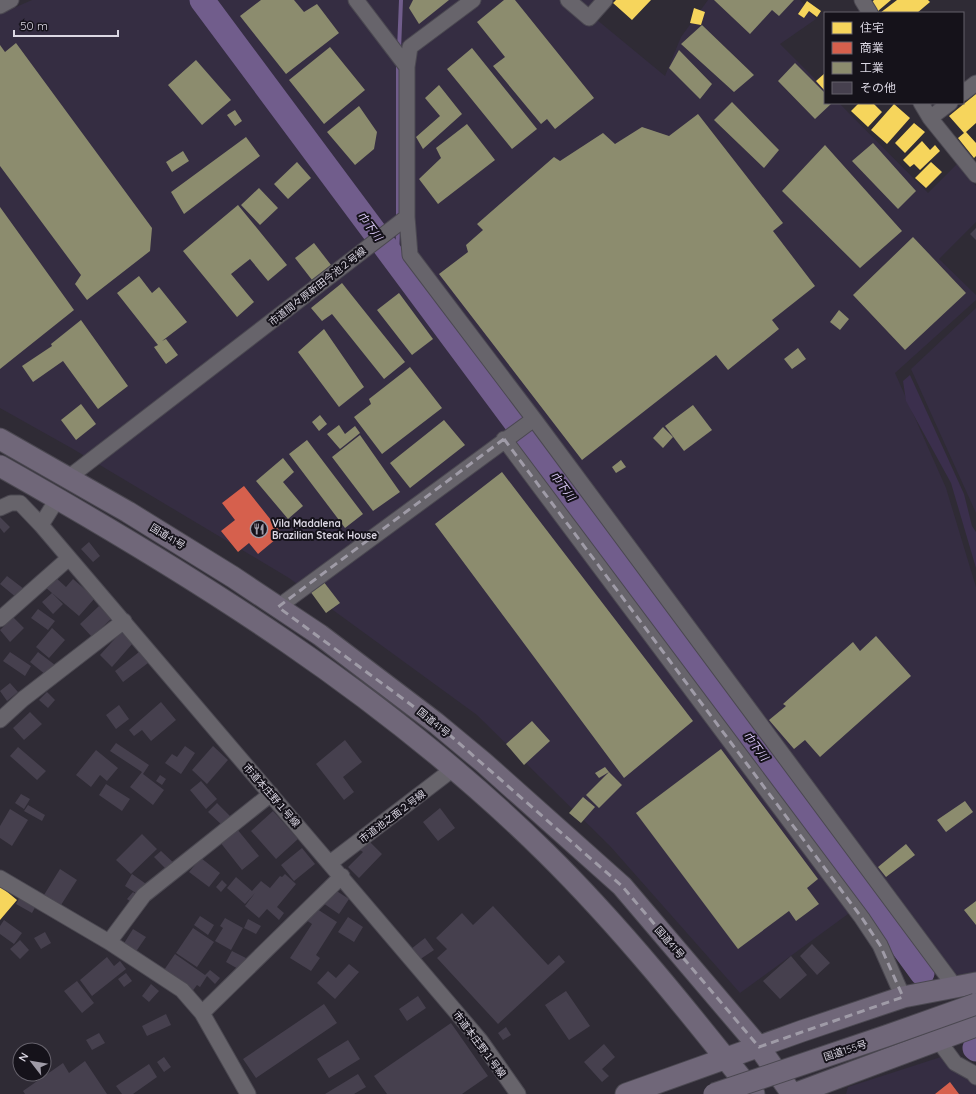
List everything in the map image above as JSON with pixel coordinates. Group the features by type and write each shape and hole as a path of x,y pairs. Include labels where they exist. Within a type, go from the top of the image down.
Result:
{"highway":[{"name":"国道41号","path":"0,438 181,544 278,607 362,665 436,722 622,886 758,1047 793,1094"},
{"path":"0,466 58,498 177,569 282,637 376,706 453,769 546,852 580,888 667,985 754,1094"},
{"path":"626,1094 802,1031 903,997 966,986"},
{"name":"国道155号","path":"714,1094 976,1004"},
{"name":"国道155号","path":"746,1094 976,1016"},
{"path":"793,1094 976,1026"}],"street":[{"path":"0,6 11,0"},
{"path":"356,0 407,67"},
{"path":"473,0 410,47 407,67 407,217 410,255 966,986"},
{"path":"568,0 589,18 605,0"},
{"path":"862,0 869,12"},
{"path":"964,92 976,83"},
{"path":"923,104 930,118 976,175"},
{"path":"930,118 949,104"},
{"name":"市道間々原新田今池２号線","path":"68,478 407,217"},
{"path":"278,607 504,439 534,419"},
{"path":"504,439 862,918 880,945 903,997"},
{"path":"41,525 58,498"},
{"name":"市道本庄野１号線","path":"0,508 11,503 20,503 41,525 342,876 480,1040 518,1094"},
{"path":"0,619 69,558"},
{"path":"0,720 23,699 124,622"},
{"name":"市道池之面２号線","path":"330,863 453,769"},
{"path":"109,942 144,895 271,794"},
{"path":"202,1013 342,876"},
{"path":"0,878 109,942 182,990 202,1013 248,1094"},
{"path":"938,1040 955,1063 973,1072 976,1077"}],"highlighted area":[{"path":"504,439 862,918 880,945 903,997 759,1047 622,886 436,723 278,607"}],"shaded area":[{"path":"32,0 594,0 585,10 665,76 681,37 708,0 800,0 816,19 780,44 824,88 824,104 840,104 928,193 957,164 976,186 976,222 939,259 976,295 976,300 895,373 946,488 976,587 976,972 956,975 889,884 740,993 610,846 477,715 289,578 73,449 0,408 0,14"},
{"path":"976,308 976,513 911,369"},
{"path":"910,375 964,494 972,526 976,532 976,568 951,483 906,401 903,381"},
{"path":"944,1056 976,1083 976,1094 846,1094 848,1087"}],"building: 住宅":[{"path":"616,0 651,0 632,20 613,3"},
{"path":"874,0 891,0 878,11 871,3"},
{"path":"897,0 928,0 930,2 918,12 881,12"},
{"path":"807,1 821,11 817,17 809,11 804,18 798,14"},
{"path":"694,8 705,12 701,25 690,23"},
{"path":"824,74 824,90 816,81"},
{"path":"976,94 976,123 966,132 976,143 976,156 974,158 958,138 964,133 949,116"},
{"path":"858,104 874,104 882,112 868,127 851,111"},
{"path":"894,104 910,118 887,144 871,130"},
{"path":"914,123 925,132 905,153 895,143"},
{"path":"922,141 930,150 935,145 940,151 920,170 914,164 910,167 903,160"},
{"path":"931,162 942,172 926,188 915,178"},
{"path":"0,886 17,900 0,920"}],"building: 商業":[{"path":"244,486 282,534 258,554 249,543 238,552 221,531 235,520 222,503"},
{"path":"950,1082 959,1094 935,1094"}],"building: 工業":[{"path":"261,0 294,0 304,12 317,4 339,33 286,74 240,16"},
{"path":"413,0 449,0 419,24 409,8"},
{"path":"504,0 515,0 594,98 555,129 547,119 541,124 493,66 505,57 477,22"},
{"path":"714,0 794,0 779,16 772,10 750,34"},
{"path":"702,25 754,75 734,92 681,44"},
{"path":"16,43 152,228 150,251 87,300 75,284 81,275 0,166 0,45 5,52"},
{"path":"330,47 365,90 324,124 289,80"},
{"path":"472,48 537,129 512,149 447,69"},
{"path":"679,50 712,84 700,99 669,68"},
{"path":"196,60 231,100 202,125 168,85"},
{"path":"795,63 824,92 824,104 831,104 815,119 778,81"},
{"path":"439,85 462,114 423,149 416,137 440,116 425,98"},
{"path":"732,102 779,150 764,168 714,120"},
{"path":"359,106 377,132 374,149 355,165 327,132"},
{"path":"235,110 242,121 235,126 227,115"},
{"path":"698,114 783,223 773,231 815,286 772,320 779,329 728,370 716,355 582,460 439,274 468,252 466,245 483,230 477,224 554,157 560,161 603,133 615,144 642,127 669,136"},
{"path":"467,124 495,160 438,204 419,179 441,158 436,148"},
{"path":"246,137 260,156 184,214 171,192"},
{"path":"873,143 916,191 898,209 852,161"},
{"path":"825,145 902,231 860,268 782,191"},
{"path":"183,151 189,161 172,172 166,162"},
{"path":"297,162 311,178 288,199 274,184"},
{"path":"259,188 278,208 260,225 241,205"},
{"path":"238,205 287,265 268,281 250,259 231,274 254,302 237,317 183,251"},
{"path":"0,207 74,310 0,369"},
{"path":"913,237 966,293 905,350 853,295"},
{"path":"314,243 331,265 312,280 295,258"},
{"path":"139,276 152,293 159,287 187,322 162,341 166,339 178,355 166,364 154,347 158,345 117,293"},
{"path":"342,283 405,362 384,379 332,314 322,321 311,308"},
{"path":"399,293 433,339 412,355 377,310"},
{"path":"839,310 849,319 840,330 830,322"},
{"path":"81,320 128,386 98,409 63,361 33,382 22,366 52,346 51,344"},
{"path":"324,329 364,387 339,407 298,352"},
{"path":"798,348 806,359 792,369 784,359"},
{"path":"410,367 442,408 382,454 354,417 371,404 369,399"},
{"path":"81,404 96,424 76,440 61,420"},
{"path":"693,405 712,430 684,451 665,426"},
{"path":"320,415 327,424 319,431 312,422"},
{"path":"444,420 465,445 410,488 390,463"},
{"path":"339,425 345,434 355,426 360,433 340,449 327,434"},
{"path":"663,427 673,437 663,448 653,438"},
{"path":"360,435 400,492 373,511 332,457"},
{"path":"307,440 363,514 345,528 289,454"},
{"path":"283,458 294,472 283,482 303,506 288,519 256,481"},
{"path":"621,460 626,467 616,473 612,467"},
{"path":"502,472 693,721 624,778 435,524"},
{"path":"323,581 340,603 326,613 310,591"},
{"path":"876,636 911,676 820,757 805,740 794,749 769,720 786,706 783,704 853,642 860,651"},
{"path":"532,721 550,741 524,765 506,744"},
{"path":"721,749 818,879 807,888 819,904 796,921 789,911 738,949 636,813"},
{"path":"605,767 609,772 599,778 595,773"},
{"path":"609,772 622,785 599,808 586,795"},
{"path":"583,797 595,807 581,823 569,813"},
{"path":"965,801 973,812 946,832 937,820"},
{"path":"906,844 915,855 886,877 878,867"},
{"path":"976,901 976,925 964,910"}],"building: その他":[{"path":"976,228 976,240 970,234"},
{"path":"0,517 10,527 4,533 0,528"},
{"path":"89,542 100,556 93,562 81,549"},
{"path":"7,576 24,589 17,598 0,584"},
{"path":"54,576 66,587 73,579 95,598 79,616 45,587"},
{"path":"52,593 63,604 53,614 42,602"},
{"path":"99,606 111,619 92,637 80,624"},
{"path":"38,609 55,621 48,630 31,618"},
{"path":"13,617 24,628 10,642 0,630"},
{"path":"52,628 65,640 49,658 36,647"},
{"path":"121,632 133,643 112,667 100,655"},
{"path":"10,652 31,666 25,676 3,661"},
{"path":"38,652 55,665 46,675 30,662"},
{"path":"139,652 148,663 123,682 115,671"},
{"path":"10,683 18,692 7,701 0,691"},
{"path":"47,692 55,700 48,708 39,700"},
{"path":"161,702 176,720 151,741 142,730 134,736 129,730"},
{"path":"119,705 129,719 116,729 106,715"},
{"path":"30,712 42,724 24,740 13,728"},
{"path":"345,740 362,762 343,777 354,792 344,800 316,764"},
{"path":"116,743 149,765 143,774 164,790 153,805 130,787 142,772 110,751"},
{"path":"185,746 195,753 181,774 165,763 172,754 177,757"},
{"path":"213,746 228,760 207,784 192,770"},
{"path":"18,747 46,771 37,780 10,756"},
{"path":"96,750 118,768 107,781 100,775 91,787 76,775"},
{"path":"160,775 166,779 162,785 156,781"},
{"path":"201,781 217,799 206,809 190,790"},
{"path":"106,784 130,799 122,811 99,795"},
{"path":"21,794 30,799 24,809 15,803"},
{"path":"217,803 231,817 223,826 208,812"},
{"path":"28,805 45,815 42,821 24,811"},
{"path":"440,808 455,828 438,841 423,822"},
{"path":"10,809 28,820 12,846 0,838 0,826"},
{"path":"273,811 298,839 276,859 251,831"},
{"path":"237,829 259,856 242,870 220,842"},
{"path":"142,834 157,849 131,874 116,860"},
{"path":"369,841 382,854 359,878 348,867 363,852 360,850"},
{"path":"302,848 315,864 294,881 281,865"},
{"path":"161,851 176,865 169,872 154,857"},
{"path":"201,858 220,873 209,887 189,872"},
{"path":"60,869 77,880 61,905 44,895"},
{"path":"132,874 149,886 142,897 125,886"},
{"path":"285,874 296,884 277,907 284,913 279,920 267,909 259,918 245,906 255,893 245,904 227,888 236,877 252,891 261,881 270,888 280,876 282,877"},
{"path":"222,880 227,885 221,892 216,887"},
{"path":"332,888 349,899 339,914 323,903"},
{"path":"133,892 140,898 135,905 127,899"},
{"path":"21,895 37,904 32,913 16,904"},
{"path":"493,906 548,965 559,955 565,962 498,1024 437,958 447,949 436,938 462,913 473,925"},
{"path":"314,907 337,922 316,955 320,958 311,971 290,958 312,924 306,920"},
{"path":"200,916 214,925 208,935 194,925"},
{"path":"348,917 363,927 354,942 338,932"},
{"path":"225,918 243,928 231,950 215,941 223,928 220,926"},
{"path":"248,919 261,926 256,934 244,928"},
{"path":"4,920 22,933 14,944 0,934 0,926"},
{"path":"193,928 214,942 197,967 176,953"},
{"path":"133,929 146,937 135,953 123,945"},
{"path":"45,932 51,943 41,949 34,938"},
{"path":"425,938 434,950 419,960 411,949"},
{"path":"20,940 29,950 20,959 10,949"},
{"path":"812,944 830,963 817,975 800,956"},
{"path":"232,951 246,958 240,970 226,962"},
{"path":"175,954 205,975 210,970 220,978 215,984 207,976 200,987 197,985 191,993 162,973"},
{"path":"791,956 807,975 780,999 763,981"},
{"path":"107,957 114,966 120,961 126,969 92,996 80,980"},
{"path":"349,964 359,972 335,999 317,983 328,971 336,978"},
{"path":"126,973 132,981 124,987 118,979"},
{"path":"77,981 94,1003 82,1013 64,991"},
{"path":"151,984 159,991 149,1002 142,996"},
{"path":"566,991 590,1026 569,1040 545,1005"},
{"path":"418,996 426,1008 407,1021 399,1009"},
{"path":"324,1004 337,1023 256,1078 243,1059"},
{"path":"166,1014 171,1025 147,1036 142,1026"},
{"path":"451,1023 488,1076 462,1094 387,1094 374,1076"},
{"path":"506,1027 511,1035 503,1040 498,1033"},
{"path":"99,1033 105,1043 92,1050 86,1040"},
{"path":"348,1040 360,1059 329,1078 317,1059"},
{"path":"604,1044 615,1057 602,1069 609,1076 602,1082 584,1062"},
{"path":"164,1057 171,1067 164,1072 157,1062"},
{"path":"85,1061 107,1094 25,1094 23,1091 36,1082 52,1082 52,1071 63,1063 69,1073"},
{"path":"149,1064 157,1077 133,1094 122,1094 116,1086"},
{"path":"358,1074 366,1087 354,1094 325,1094"}],"waterway":[{"name":"巾下川","path":"202,0 773,768 922,973"},
{"path":"399,50 401,0"},
{"path":"398,64 398,220"},
{"path":"397,261 398,228"}],"place":[{"name":"Vila Madalena Brazilian Steak House","path":"259,529"}]}
